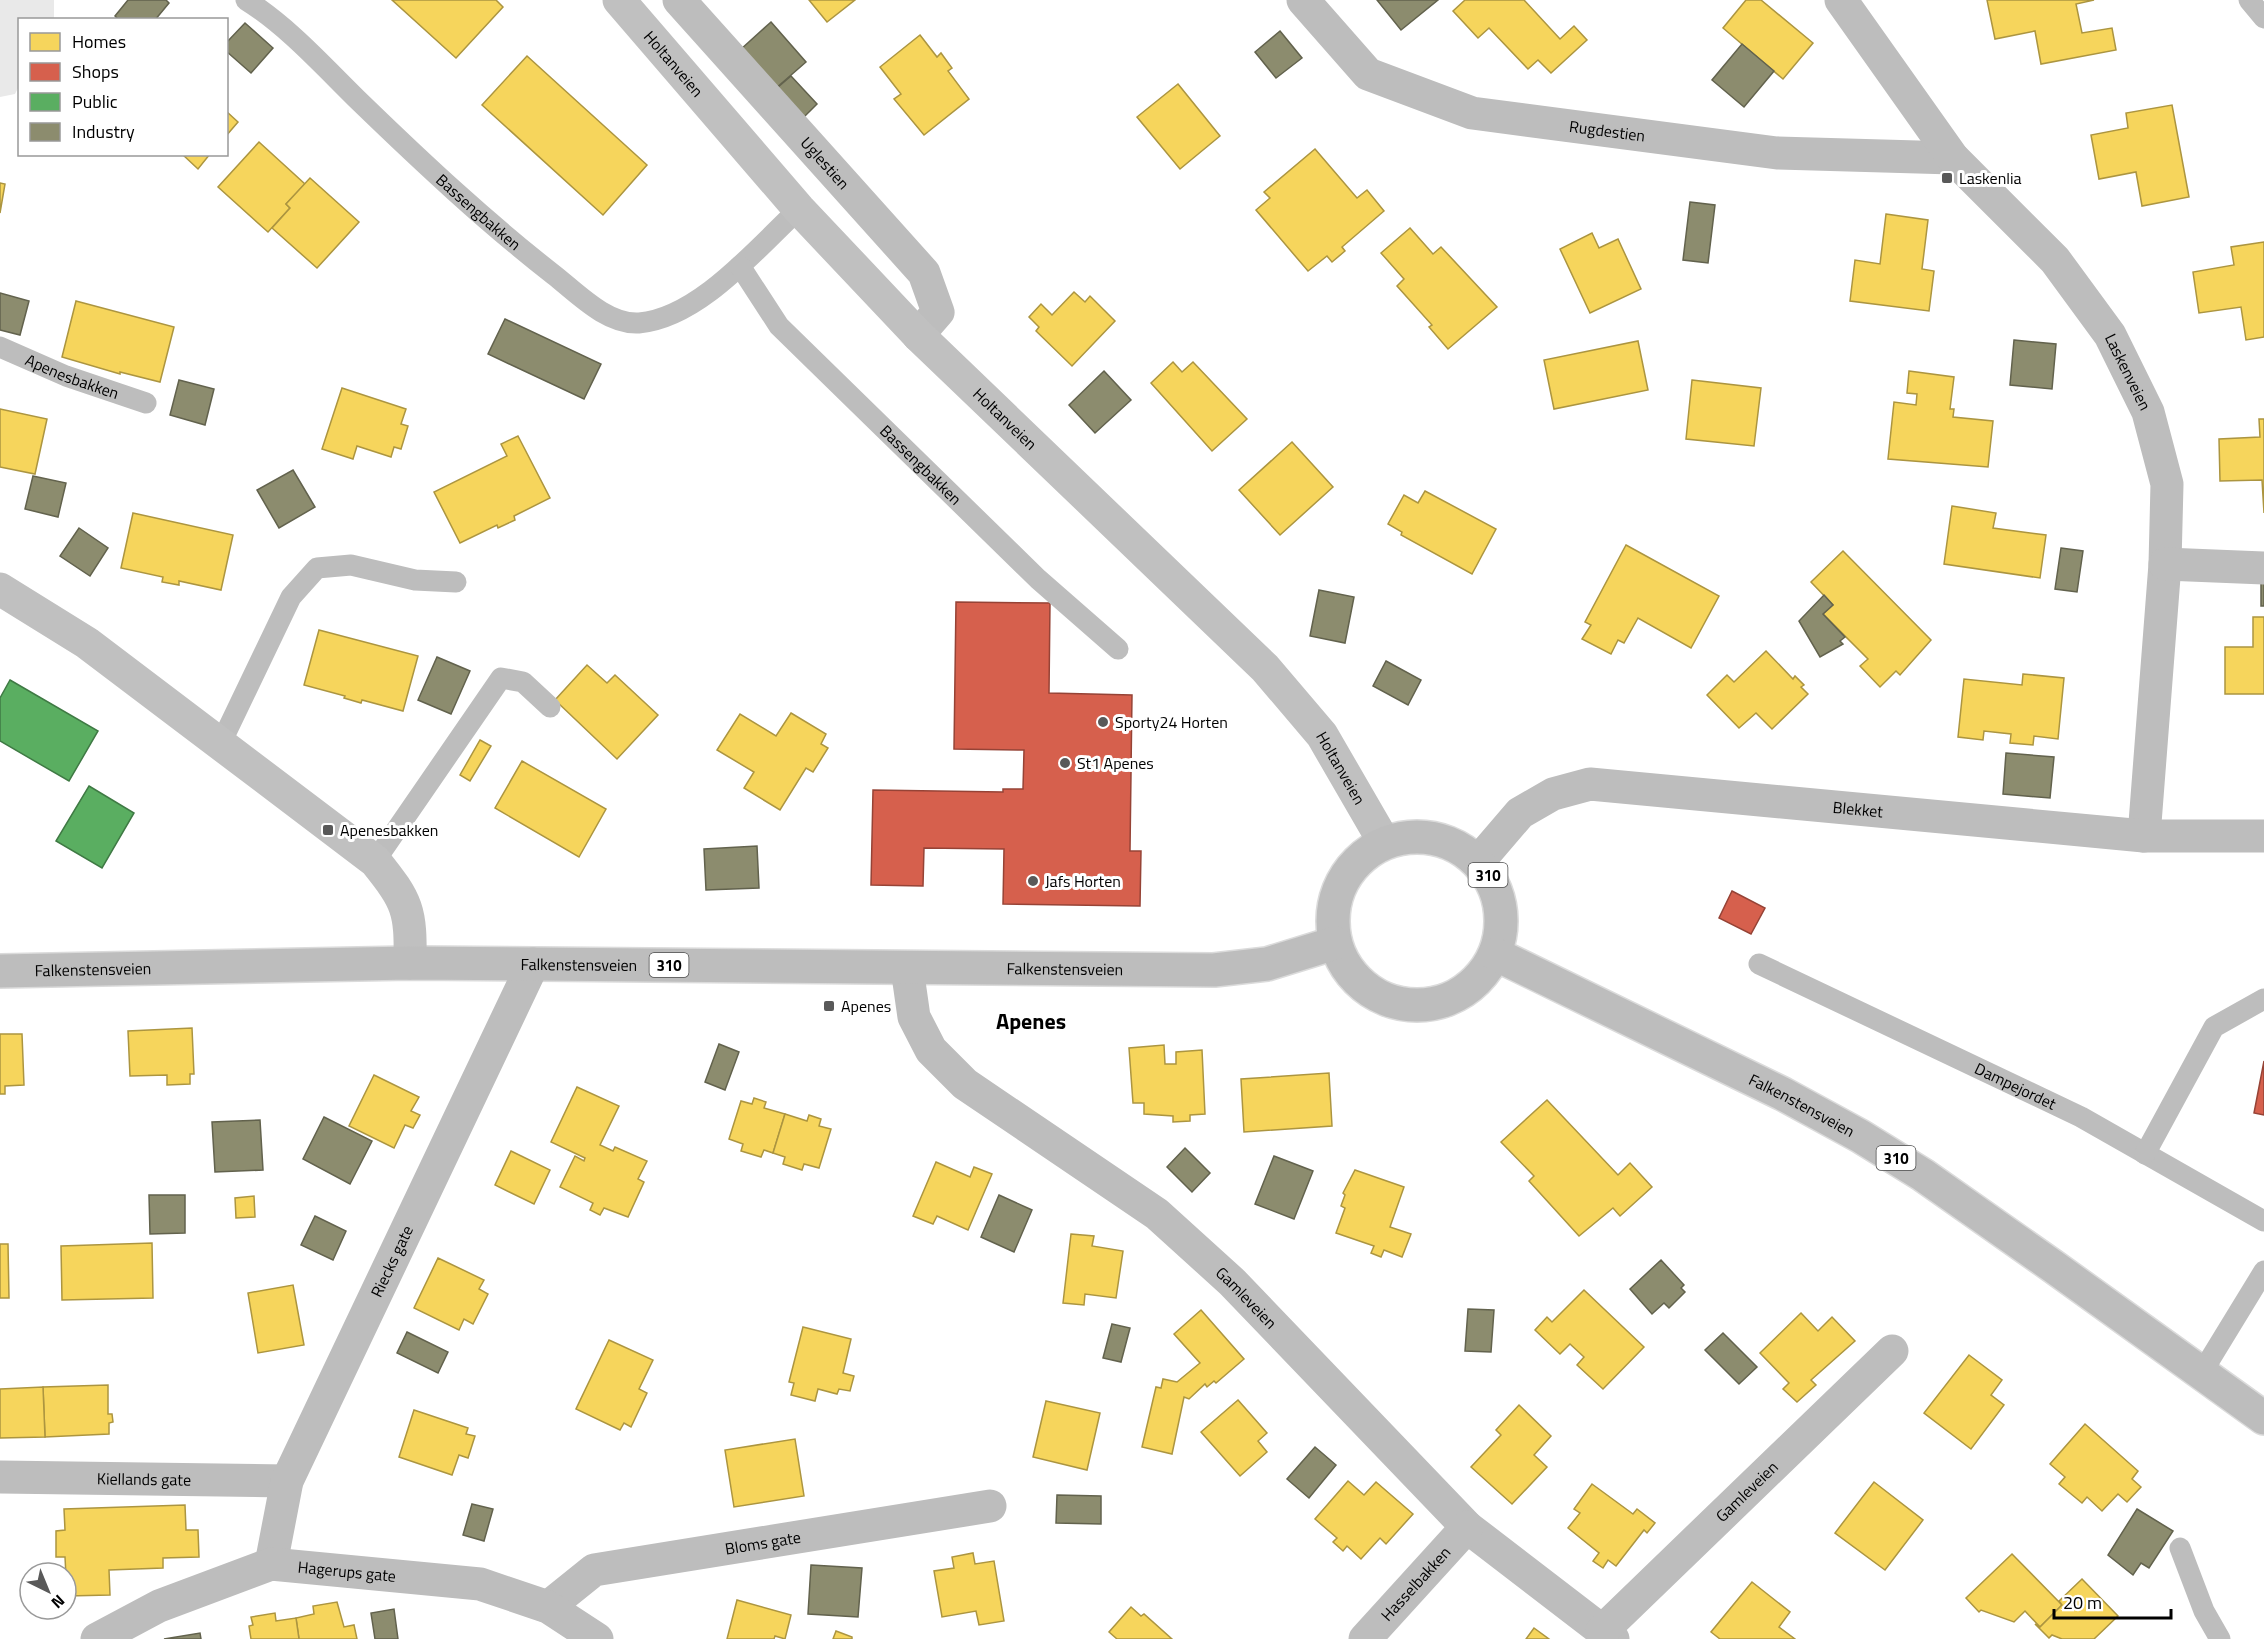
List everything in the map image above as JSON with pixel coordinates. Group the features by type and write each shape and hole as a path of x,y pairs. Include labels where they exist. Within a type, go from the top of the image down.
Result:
{"main road":[{"name":"Holtanveien","path":"619,0 799,209 918,335 1265,668 1322,735 1384,842"},
{"path":"0,589 87,643 375,861 400,892 410,922 410,963"}],"street":[{"name":"Uglestien","path":"679,0 924,273 938,312 918,335"},
{"name":"Rugdestien","path":"1303,0 1368,74 1472,112 1777,153 1953,158"},
{"name":"Laskenveien","path":"1841,0 1953,158 2055,260 2110,335 2148,412 2167,484 2165,564 2144,836"},
{"path":"2165,564 2264,568"},
{"name":"Blekket","path":"1478,862 1520,813 1553,794 1590,784 2144,836 2264,836"},
{"name":"310","path":"1417,836 1450,842 1478,862 1493,882 1500,905 1501,931 1495,954 1480,977 1460,993 1436,1003 1410,1005 1385,1000 1362,986 1345,966 1335,943 1331,918 1336,894 1352,867 1363,855 1384,842 1417,836"},
{"name":"Falkenstensveien","path":"0,971 410,963 1214,970 1267,964 1335,943"},
{"name":"Falkenstensveien","path":"1495,954 1565,991 1782,1094 1860,1136 1923,1175 2055,1267 2264,1418"},
{"name":"Riecks gate","path":"272,1564 287,1481 533,964"},
{"name":"Gamleveien","path":"907,968 914,1017 931,1050 965,1084 1157,1214 1232,1282 1467,1527 1607,1635 1892,1351"},
{"name":"Kiellands gate","path":"0,1477 287,1481"},
{"name":"Bloms gate","path":"548,1607 594,1570 990,1506"},
{"name":"Hasselbakken","path":"1365,1639 1467,1527"},
{"name":"Hagerups gate","path":"97,1639 159,1606 272,1564 480,1584 548,1607 597,1639"}],"lane":[{"name":"Bassengbakken","path":"246,0 310,54 434,173 526,254 595,307 615,319 638,323 676,312 740,266 799,209"},
{"path":"2249,0 2264,18"},
{"name":"Bassengbakken","path":"740,266 779,326 1038,579 1118,649"},
{"name":"Apenesbakken","path":"0,347 66,376 146,403"},
{"path":"221,743 291,597 317,568 351,565 415,580 456,582"},
{"path":"375,861 501,678 523,682 550,707"},
{"name":"Dampejordet","path":"1759,964 2081,1118 2264,1221"},
{"path":"2145,1154 2214,1027 2264,999"},
{"path":"2201,1374 2264,1271"},
{"path":"2180,1548 2204,1611 2220,1639"}],"shaded area":[{"path":"0,0 54,0 54,18 18,18 18,88 15,94 0,97"}],"building: Homes":[{"path":"392,0 496,0 503,7 456,58"},
{"path":"809,0 855,0 827,22"},
{"path":"1465,0 1524,0 1560,39 1574,26 1587,40 1551,73 1538,60 1528,69 1489,28 1478,38 1453,11"},
{"path":"1746,0 1761,0 1813,43 1783,79 1723,28"},
{"path":"1987,0 2094,0 2076,4 2082,33 2112,28 2116,50 2041,64 2035,31 1995,39"},
{"path":"920,35 937,57 941,53 952,68 948,71 969,99 924,135 894,99 901,94 880,67"},
{"path":"527,56 647,165 603,215 482,105"},
{"path":"1178,84 1220,136 1180,169 1137,117"},
{"path":"2172,105 2189,197 2142,206 2136,172 2099,179 2091,135 2128,128 2126,113"},
{"path":"228,113 238,122 228,134"},
{"path":"259,142 305,184 286,204 290,208 268,232 218,187"},
{"path":"1315,149 1357,198 1367,190 1384,211 1342,247 1345,251 1332,262 1327,256 1308,271 1256,210 1270,198 1264,192"},
{"path":"184,156 208,156 198,169"},
{"path":"310,178 359,222 317,268 272,228 290,208 286,204"},
{"path":"0,183 5,184 0,213"},
{"path":"1886,214 1928,220 1922,269 1934,271 1929,311 1850,301 1855,260 1880,264"},
{"path":"1410,228 1433,254 1441,247 1497,307 1448,349 1429,327 1432,325 1397,286 1404,279 1381,253"},
{"path":"1592,233 1599,248 1618,239 1641,289 1590,313 1560,249"},
{"path":"2264,242 2264,337 2246,340 2241,307 2199,313 2193,272 2234,265 2231,247"},
{"path":"1074,292 1085,302 1090,296 1115,321 1072,366 1036,331 1039,327 1029,317 1041,304 1052,315"},
{"path":"76,301 174,327 160,382 120,372 120,374 62,357"},
{"path":"1638,341 1648,390 1554,409 1544,360"},
{"path":"1173,362 1182,372 1193,362 1247,419 1212,451 1151,383"},
{"path":"1909,371 1954,377 1950,409 1954,409 1953,417 1993,421 1988,467 1888,459 1894,402 1916,405 1917,394 1907,393"},
{"path":"1692,380 1761,388 1754,446 1686,439"},
{"path":"342,388 406,409 401,424 408,426 401,449 394,447 391,457 357,446 353,459 322,449"},
{"path":"0,409 47,419 35,474 0,467"},
{"path":"2259,419 2264,419 2264,513 2262,480 2220,481 2219,439 2260,437"},
{"path":"518,436 550,498 514,516 515,520 498,528 497,525 460,543 434,492 507,456 501,444"},
{"path":"1292,442 1333,487 1280,535 1239,490"},
{"path":"1425,491 1496,529 1472,574 1401,535 1402,532 1388,524 1404,495 1418,503"},
{"path":"1952,506 1996,513 1993,528 2046,535 2040,578 1944,564"},
{"path":"133,513 233,535 221,590 179,581 179,585 162,582 163,577 121,568"},
{"path":"1626,545 1719,596 1691,648 1638,618 1624,643 1618,640 1611,654 1582,639 1591,625 1585,622"},
{"path":"1843,551 1931,640 1900,675 1896,671 1880,687 1860,666 1868,659 1823,614 1833,605 1811,582"},
{"path":"2253,617 2264,617 2264,694 2225,694 2225,647 2253,647"},
{"path":"319,630 418,656 403,711 362,700 361,703 344,698 345,696 304,685"},
{"path":"1766,651 1793,679 1795,676 1804,685 1801,687 1808,694 1772,729 1756,713 1739,728 1707,695 1727,675 1734,682"},
{"path":"587,665 607,683 615,675 658,715 617,759 555,700"},
{"path":"2023,674 2064,678 2058,739 2034,736 2033,745 2010,743 2011,734 1984,731 1983,740 1958,737 1964,679 2022,685"},
{"path":"791,713 826,734 821,744 828,748 813,772 806,768 780,810 744,788 754,772 717,750 740,714 776,736"},
{"path":"480,740 491,746 470,781 460,775"},
{"path":"522,761 606,809 579,857 495,808"},
{"path":"192,1028 194,1074 190,1074 190,1084 167,1085 167,1075 130,1076 128,1031"},
{"path":"0,1034 22,1034 24,1085 5,1086 5,1094 0,1094"},
{"path":"1164,1045 1165,1064 1176,1064 1176,1052 1202,1050 1205,1114 1190,1115 1190,1121 1173,1122 1173,1116 1144,1114 1144,1103 1133,1103 1129,1048"},
{"path":"1329,1073 1332,1126 1244,1132 1241,1079"},
{"path":"374,1075 419,1097 411,1111 420,1115 413,1128 405,1125 394,1148 349,1126"},
{"path":"577,1087 619,1106 600,1145 613,1151 615,1147 647,1161 638,1179 644,1182 628,1217 604,1208 600,1215 590,1210 593,1203 560,1187 575,1156 584,1161 585,1158 551,1142"},
{"path":"754,1098 766,1102 764,1108 785,1114 773,1153 764,1150 761,1157 741,1151 743,1144 729,1139 741,1101 752,1104"},
{"path":"1547,1100 1618,1175 1630,1163 1652,1187 1620,1216 1613,1208 1579,1236 1529,1181 1534,1176 1501,1142"},
{"path":"785,1114 807,1121 809,1115 821,1119 819,1126 831,1129 819,1168 804,1164 802,1170 783,1164 785,1157 773,1153"},
{"path":"511,1151 550,1170 534,1204 495,1185"},
{"path":"936,1162 970,1177 974,1167 992,1174 968,1230 937,1216 933,1224 913,1216"},
{"path":"1355,1170 1404,1187 1390,1227 1411,1234 1402,1257 1384,1250 1381,1257 1371,1253 1374,1246 1336,1233 1345,1208 1341,1206 1345,1195 1343,1193"},
{"path":"254,1196 255,1217 236,1218 235,1198"},
{"path":"1071,1234 1094,1236 1092,1246 1123,1251 1116,1298 1085,1294 1084,1305 1063,1303"},
{"path":"152,1243 153,1298 62,1300 61,1246"},
{"path":"0,1244 8,1244 9,1298 0,1298"},
{"path":"438,1258 484,1280 479,1289 488,1294 473,1324 464,1319 459,1330 414,1308"},
{"path":"293,1285 304,1345 258,1353 248,1293"},
{"path":"1584,1290 1644,1347 1603,1389 1577,1365 1584,1357 1570,1344 1560,1354 1535,1330 1547,1317 1552,1322"},
{"path":"1201,1310 1244,1359 1216,1383 1214,1381 1207,1387 1205,1384 1189,1399 1184,1397 1172,1454 1142,1447 1156,1387 1161,1388 1163,1379 1177,1382 1200,1363 1174,1334"},
{"path":"1801,1313 1818,1331 1832,1317 1855,1341 1811,1380 1816,1385 1797,1402 1783,1389 1789,1383 1760,1353"},
{"path":"803,1327 851,1339 843,1373 854,1376 850,1391 839,1389 837,1394 818,1389 815,1401 791,1395 794,1383 789,1382"},
{"path":"609,1340 653,1360 639,1389 647,1393 631,1427 624,1423 620,1430 576,1409"},
{"path":"1969,1355 2002,1380 1991,1395 2004,1405 1971,1449 1924,1413"},
{"path":"108,1385 108,1414 112,1414 113,1422 109,1423 109,1434 45,1437 43,1387"},
{"path":"43,1387 45,1437 0,1438 0,1389"},
{"path":"1238,1400 1267,1433 1258,1441 1267,1452 1240,1476 1201,1432"},
{"path":"1046,1401 1100,1413 1087,1470 1033,1457"},
{"path":"1519,1405 1551,1436 1534,1455 1547,1467 1512,1504 1471,1467 1501,1435 1496,1430"},
{"path":"414,1410 468,1428 466,1434 475,1436 468,1458 459,1455 452,1475 399,1457"},
{"path":"2085,1424 2138,1471 2132,1479 2141,1487 2127,1502 2118,1494 2102,1511 2087,1497 2082,1503 2059,1484 2065,1477 2050,1464"},
{"path":"795,1439 804,1496 734,1507 725,1450"},
{"path":"1348,1481 1364,1495 1376,1482 1413,1514 1386,1544 1380,1538 1361,1559 1347,1546 1343,1551 1333,1542 1337,1538 1315,1519"},
{"path":"1874,1482 1923,1520 1885,1570 1835,1533"},
{"path":"1592,1484 1633,1514 1637,1509 1655,1523 1647,1533 1644,1530 1616,1566 1608,1560 1603,1568 1593,1561 1599,1553 1568,1528 1580,1513 1574,1509"},
{"path":"185,1505 186,1530 198,1530 199,1557 163,1558 163,1568 109,1570 110,1595 78,1596 78,1561 65,1561 65,1557 56,1557 56,1531 65,1530 64,1509"},
{"path":"973,1553 975,1564 994,1561 1004,1621 979,1625 976,1611 942,1617 934,1571 954,1568 952,1557"},
{"path":"2012,1554 2062,1605 2040,1627 2025,1611 2014,1622 1981,1610 1979,1612 1966,1598"},
{"path":"2082,1579 2118,1616 2094,1639 2062,1639 2052,1635 2049,1638 2035,1624 2040,1627 2062,1605 2059,1601"},
{"path":"1752,1582 1790,1612 1779,1627 1795,1639 1720,1639 1711,1632"},
{"path":"737,1600 791,1615 785,1639 775,1636 774,1639 727,1639"},
{"path":"337,1602 344,1627 354,1625 357,1639 299,1639 296,1618 314,1614 313,1606"},
{"path":"1131,1607 1141,1616 1144,1614 1172,1639 1117,1639 1109,1632"},
{"path":"275,1613 276,1621 296,1618 299,1639 251,1639 249,1626 253,1625 251,1617"},
{"path":"1534,1628 1549,1639 1526,1639"},
{"path":"836,1631 852,1637 852,1639 833,1639"}],"building: Shops":[{"path":"956,602 1050,603 1049,693 1132,695 1130,851 1141,851 1140,906 1003,904 1004,849 924,848 923,886 871,885 873,790 1003,792 1003,789 1023,789 1024,750 954,749"},
{"path":"1732,891 1765,908 1751,934 1719,918"},
{"path":"2264,1061 2264,1115 2254,1113"}],"building: Public":[{"path":"10,680 98,731 69,781 0,741 0,698"},
{"path":"89,786 134,813 102,868 56,841"}],"building: Industry":[{"path":"128,0 166,0 169,3 157,18 117,18 115,16"},
{"path":"1377,0 1438,0 1401,30"},
{"path":"771,22 806,62 775,89 740,50"},
{"path":"245,23 273,48 251,73 228,53 228,41"},
{"path":"1280,31 1302,58 1276,78 1255,52"},
{"path":"1742,44 1774,71 1744,107 1712,80"},
{"path":"791,76 817,104 804,117 777,88"},
{"path":"1690,202 1715,205 1708,263 1683,260"},
{"path":"0,293 29,301 20,335 0,330"},
{"path":"505,319 601,364 584,399 488,354"},
{"path":"2014,340 2056,344 2052,389 2010,385"},
{"path":"1104,371 1131,400 1095,433 1069,405"},
{"path":"179,380 214,389 205,425 170,415"},
{"path":"293,470 315,507 279,528 257,490"},
{"path":"33,476 66,483 58,517 25,509"},
{"path":"79,528 108,548 90,576 60,556"},
{"path":"2061,548 2083,551 2077,592 2055,589"},
{"path":"2261,579 2264,579 2264,606 2261,606"},
{"path":"1319,590 1354,597 1345,643 1310,636"},
{"path":"1824,595 1833,605 1823,614 1845,637 1840,641 1843,644 1820,657 1799,621"},
{"path":"437,657 470,671 451,714 418,700"},
{"path":"1386,661 1421,680 1408,705 1373,686"},
{"path":"2006,753 2054,757 2050,798 2003,794"},
{"path":"757,846 759,888 706,890 704,849"},
{"path":"719,1044 739,1052 725,1090 705,1082"},
{"path":"324,1117 372,1141 350,1184 303,1159"},
{"path":"260,1120 263,1170 215,1172 212,1122"},
{"path":"1185,1148 1210,1173 1192,1192 1167,1167"},
{"path":"1274,1156 1313,1171 1294,1219 1255,1204"},
{"path":"149,1195 185,1195 185,1233 150,1234"},
{"path":"999,1195 1032,1210 1014,1252 981,1237"},
{"path":"315,1216 346,1231 333,1260 301,1245"},
{"path":"1661,1260 1684,1285 1681,1288 1685,1292 1669,1308 1664,1303 1652,1314 1630,1289"},
{"path":"1468,1309 1494,1310 1491,1352 1465,1351"},
{"path":"1112,1324 1130,1328 1121,1362 1103,1358"},
{"path":"407,1332 448,1352 438,1373 397,1353"},
{"path":"1723,1333 1757,1367 1739,1384 1705,1350"},
{"path":"1315,1447 1336,1465 1309,1498 1287,1479"},
{"path":"1057,1495 1101,1496 1101,1524 1056,1523"},
{"path":"472,1504 493,1509 484,1541 463,1535"},
{"path":"2137,1509 2173,1531 2149,1568 2141,1563 2133,1575 2108,1555"},
{"path":"811,1565 862,1568 858,1617 808,1614"},
{"path":"394,1609 398,1639 375,1639 371,1613"},
{"path":"200,1633 201,1639 164,1639"}],"place":[{"name":"Laskenlia","path":"1947,178"},
{"name":"Sporty24 Horten","path":"1103,722"},
{"name":"St1 Apenes","path":"1065,763"},
{"name":"Apenesbakken","path":"328,830"},
{"name":"Jafs Horten","path":"1033,881"},
{"name":"Apenes","path":"829,1006"}],"district":[{"name":"Apenes","path":"1031,1021"}]}
